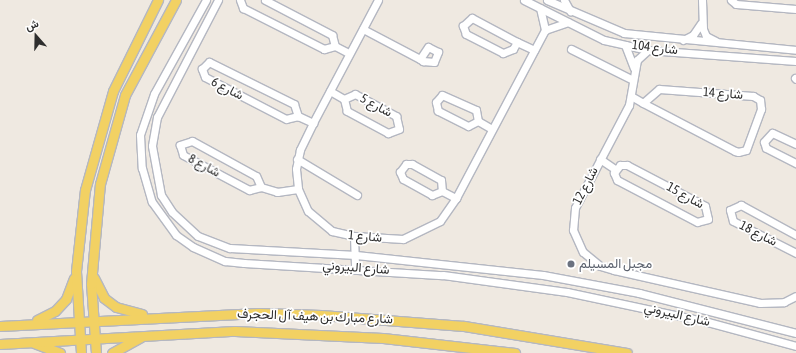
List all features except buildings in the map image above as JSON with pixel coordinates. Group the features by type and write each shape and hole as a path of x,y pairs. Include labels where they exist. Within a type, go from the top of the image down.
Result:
{"main road":[{"path":"82,353 76,271 79,221 103,120 130,52 158,0"},
{"path":"158,33 150,27 164,0"},
{"path":"96,353 91,271 94,223 108,150 126,95 176,0"},
{"path":"28,323 42,319 66,299 76,271"},
{"path":"91,271 104,298 116,307 135,313 176,316"},
{"name":"شارع مبارك بن هيف آل الحجرف","path":"0,326 79,320 259,313 386,319 464,326 628,353"},
{"name":"شارع مبارك بن هيف آل الحجرف","path":"0,344 80,337 235,331 317,334 515,353"},
{"path":"112,353 145,335"},
{"path":"20,342 38,344 60,353"}],"street":[{"name":"شارع البيروني","path":"206,0 145,114 140,150 152,202 176,235 225,261 356,267 443,274 567,292 704,321 796,346"},
{"name":"شارع البيروني","path":"218,0 157,117 152,146 161,195 186,226 217,245 356,255 561,278 640,293 796,333"},
{"path":"240,0 244,8 324,49 335,46 349,53"},
{"path":"265,0 332,35 335,46"},
{"name":"شارع 1","path":"378,0 313,123 297,159 298,189 308,211 323,226 354,236 402,239 417,235 440,221 456,198 545,30"},
{"name":"شارع 104","path":"524,0 604,40 625,45 648,50 796,61"},
{"name":"شارع 104","path":"547,0 624,33 682,40 768,46 796,50"},
{"path":"564,0 572,12"},
{"path":"702,0 701,23 706,36 721,43"},
{"path":"731,0 736,4 796,9"},
{"path":"540,8 545,30 568,22"},
{"path":"517,42 513,49 503,53 466,34 462,26 472,18 534,50"},
{"path":"682,40 693,35 701,23"},
{"path":"363,29 420,59"},
{"name":"شارع 12","path":"625,45 634,70"},
{"path":"766,58 770,53 768,46"},
{"path":"571,49 633,80"},
{"name":"شارع 12","path":"648,50 640,54 634,70 631,96 600,159 579,196 572,218 577,242 590,260 614,270 760,303 784,302 796,296"},
{"name":"شارع 6","path":"298,116 296,106 280,97 214,63 203,66 205,77 286,119 298,116 313,123"},
{"name":"شارع 14","path":"631,96 644,103 738,152 746,150 761,109 760,100 753,96 660,89 644,103"},
{"name":"شارع 5","path":"330,91 344,99 347,111 388,133 399,129 396,116 355,94 344,99"},
{"path":"478,121 468,126 438,110 437,99 442,95 453,98 476,110 478,121 492,129"},
{"path":"796,144 772,133 764,142 766,148 796,163"},
{"name":"شارع 8","path":"261,187 256,176 192,141 180,145 183,155 249,190 261,187 277,192 298,189"},
{"path":"297,159 357,195"},
{"name":"شارع 15","path":"600,159 615,169 617,180 696,222 708,219 705,206 627,165 615,169"},
{"path":"412,164 441,180 442,190 432,195 404,179 401,169 412,164"},
{"path":"442,190 456,198"},
{"name":"شارع 18","path":"796,235 741,205 730,210 733,221 796,253"},
{"path":"354,236 356,267"},
{"path":"343,267 345,255"}],"place":[{"name":"مجبل المسيلم","path":"571,264"}]}
